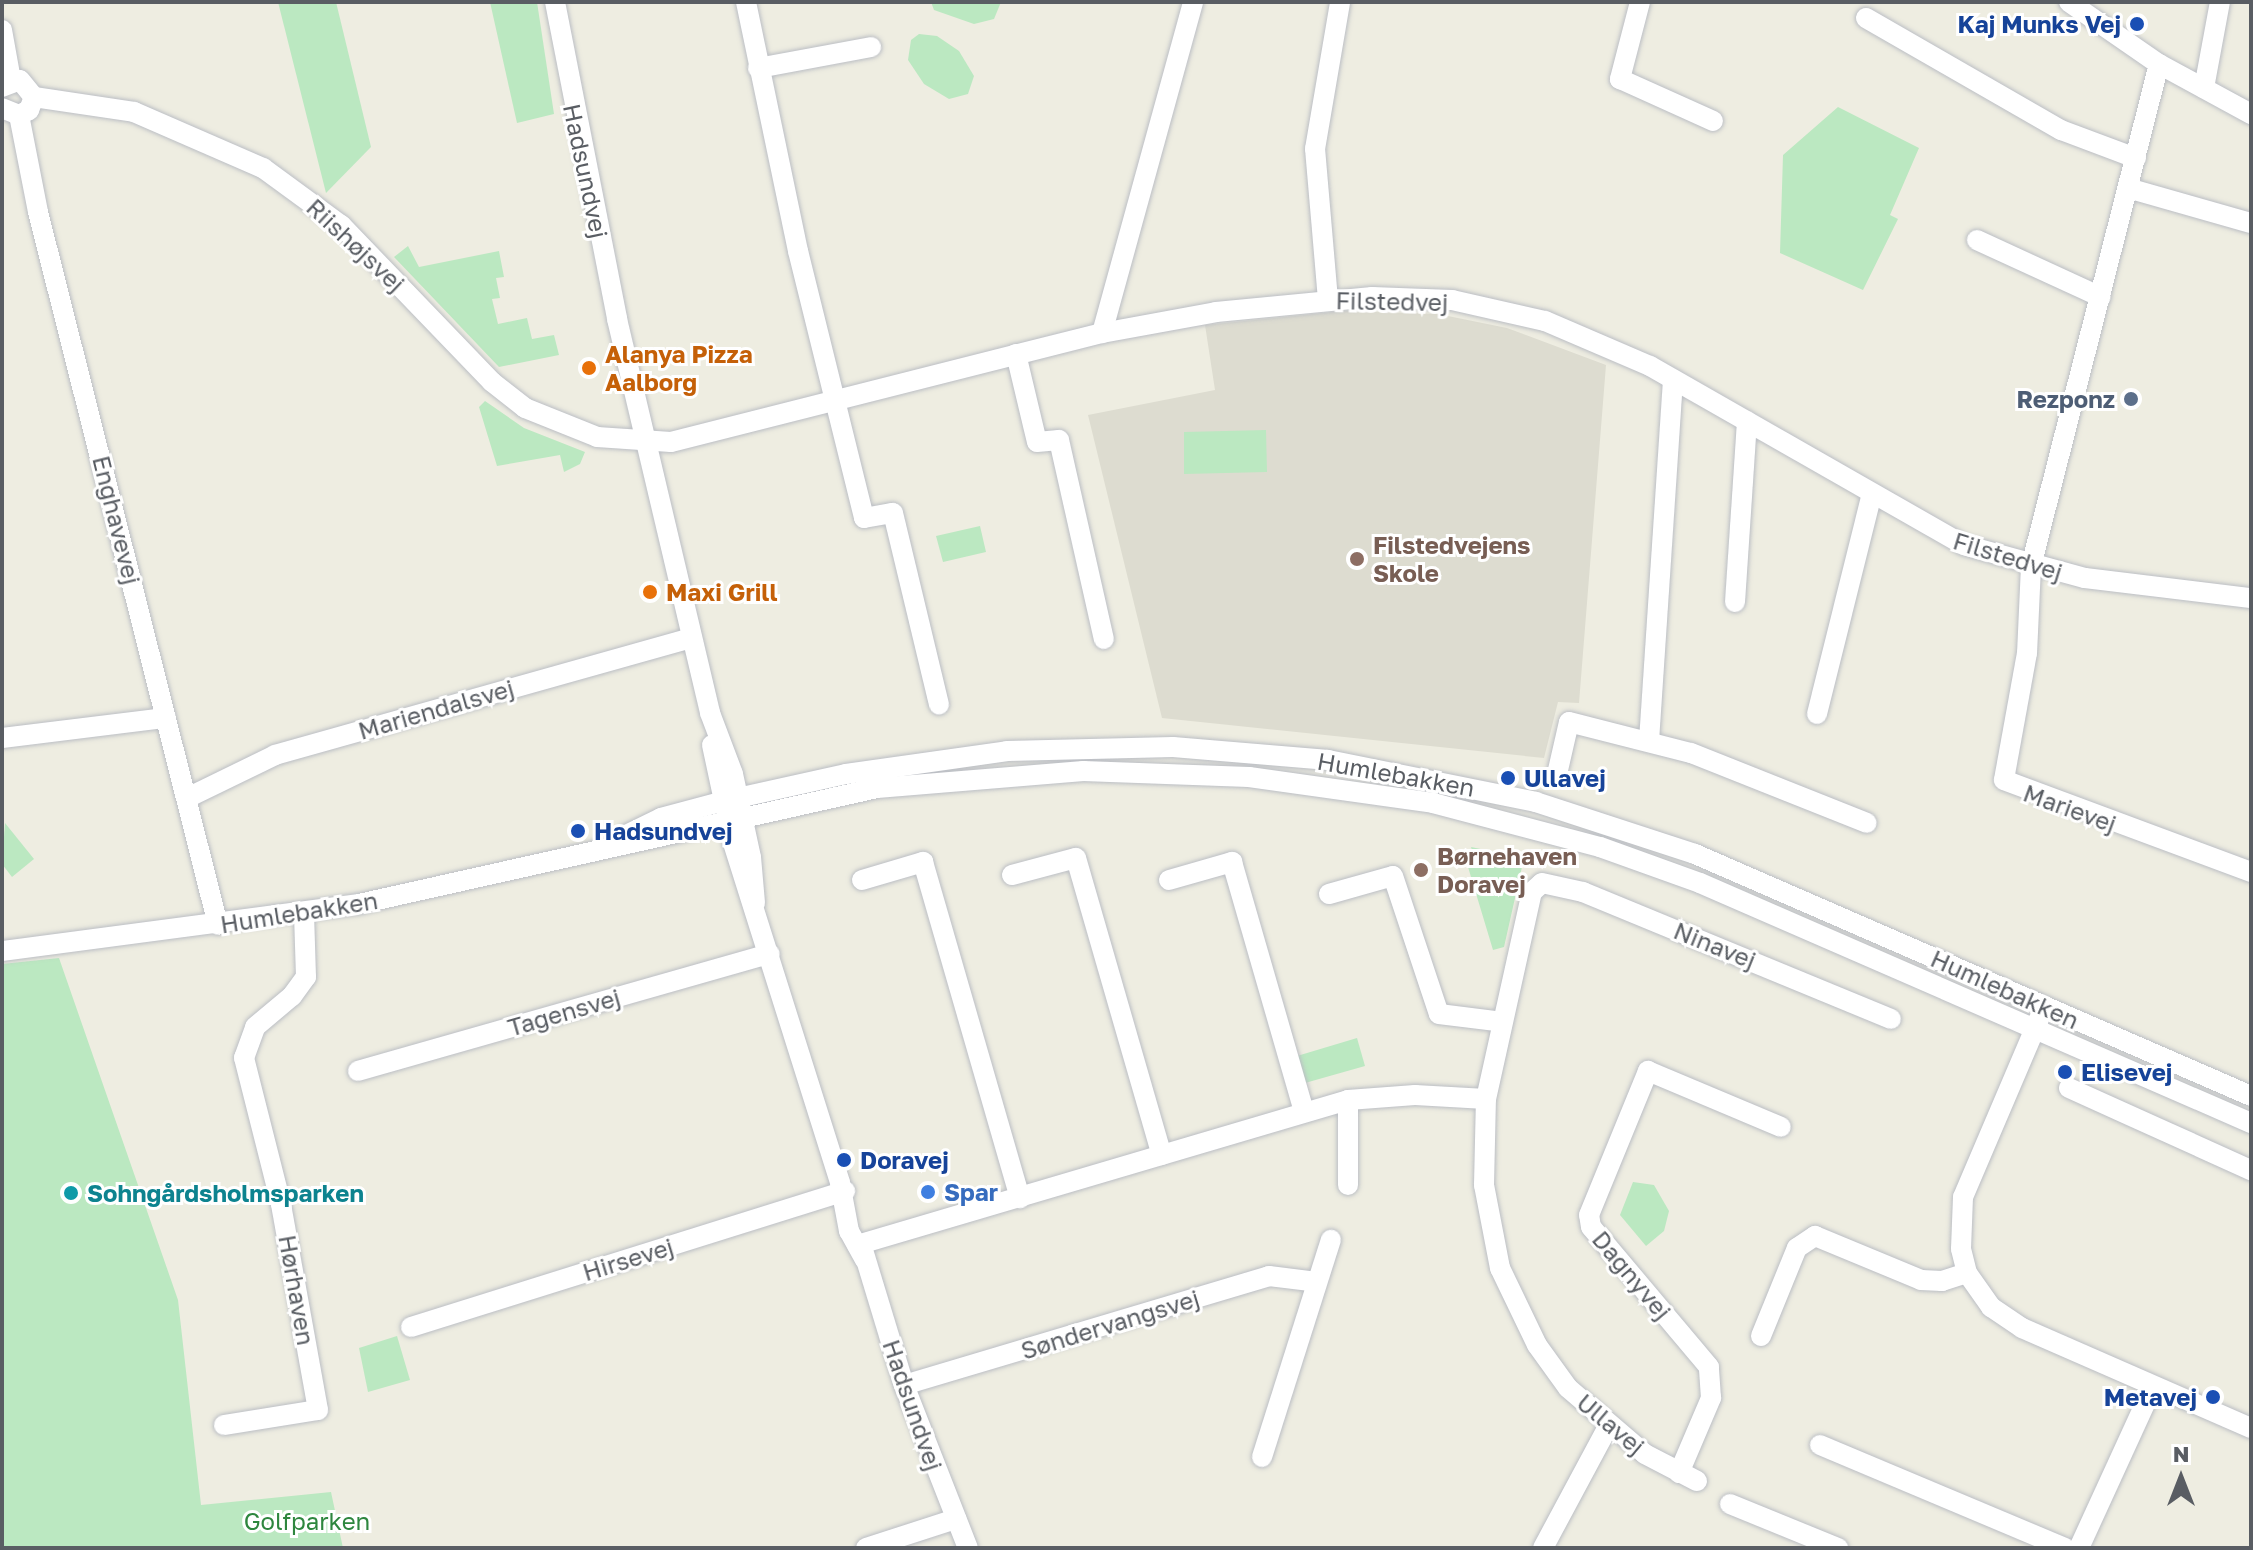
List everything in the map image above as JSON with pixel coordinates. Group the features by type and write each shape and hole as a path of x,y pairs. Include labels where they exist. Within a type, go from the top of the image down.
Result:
{"street":[{"name":"Hadsundvej","path":"555,2 571,101 646,443 755,903 904,1385 968,1548"},
{"path":"746,2 833,401 864,518 893,513 939,705"},
{"path":"1102,333 1193,2"},
{"path":"1328,300 1315,149 1340,2"},
{"path":"1640,2 1620,79 1713,121"},
{"path":"2069,2 2159,64 2251,114"},
{"path":"2204,88 2220,2"},
{"path":"1866,18 2061,130 2136,158"},
{"path":"2,30 7,84 26,82 34,97 29,110 11,112"},
{"path":"758,68 871,47"},
{"path":"2031,566 2159,64"},
{"name":"Riishøjsvej","path":"34,97 134,112 263,168 341,225 492,382 525,408 597,437 646,443"},
{"name":"Enghavevej","path":"11,112 218,925"},
{"path":"2128,188 2251,223"},
{"path":"1977,240 2101,297"},
{"name":"Filstedvej","path":"646,443 671,442 1102,333 1328,300 1418,297 1496,309 1594,340 1673,380 1964,545 2031,566 2085,578 2251,598"},
{"path":"1016,354 1037,442 1059,440 1104,639"},
{"path":"1649,741 1673,380"},
{"path":"1735,602 1747,421"},
{"path":"1817,714 1872,494"},
{"name":"Marievej","path":"2031,566 2027,653 2004,780 2251,872"},
{"name":"Mariendalsvej","path":"187,798 275,755 691,638"},
{"path":"2,738 166,718"},
{"path":"1558,770 1569,722 1649,741 1867,823"},
{"name":"Humlebakken","path":"2,951 304,913 593,851 733,809 906,765 1007,751 1111,746 1259,752 1413,774 1546,805 1695,854 2251,1096"},
{"name":"Humlebakken","path":"733,809 877,788 1083,771 1164,771 1351,788 1433,803 1600,847 1700,883 2251,1123"},
{"path":"1012,875 1076,858 1162,1155"},
{"path":"862,880 923,862 1020,1198"},
{"path":"1169,880 1232,862 1304,1111"},
{"path":"1329,894 1393,876 1439,1014 1503,1022"},
{"name":"Ninavej","path":"1536,886 1549,884 1583,892 1891,1019"},
{"name":"Ullavej","path":"1536,886 1486,1099 1484,1185 1500,1268 1537,1345 1568,1388 1608,1427 1688,1477"},
{"name":"Hørhaven","path":"224,1425 318,1410 279,1192 244,1058 255,1027 292,996 306,977 304,913"},
{"name":"Tagensvej","path":"358,1071 770,954"},
{"path":"2044,1006 1963,1197 1961,1249 1967,1273 1991,1307 2022,1328 2251,1428"},
{"name":"Dagnyvej","path":"1688,1477 1711,1398 1709,1367 1591,1227 1589,1215 1648,1071 1781,1127"},
{"path":"2069,1088 2251,1170"},
{"path":"861,1250 1020,1198 1348,1100 1415,1095 1486,1099"},
{"path":"1348,1100 1348,1185"},
{"name":"Hirsevej","path":"411,1327 842,1189"},
{"path":"1761,1336 1797,1248 1815,1236 1921,1280 1942,1281 1967,1273"},
{"path":"1262,1457 1331,1240"},
{"name":"Søndervangsvej","path":"904,1385 1269,1276 1317,1282"},
{"path":"2079,1548 2153,1386"},
{"path":"1543,1548 1608,1427"},
{"path":"1820,1445 2065,1548"},
{"path":"1730,1504 1838,1548"},
{"path":"866,1548 956,1519"}],"shaded area":[{"name":"Filstedvejens Skole","path":"1343,311 1438,314 1507,328 1606,365 1579,703 1558,702 1544,758 1162,718 1088,415 1215,390 1205,325"}],"green space":[{"path":"278,2 336,2 371,147 326,193"},
{"path":"490,2 537,2 554,114 517,123"},
{"path":"931,2 1001,2 994,19 974,24 934,10"},
{"path":"919,34 937,36 959,51 974,76 968,94 949,99 924,84 908,60 911,40"},
{"path":"1838,107 1919,148 1890,215 1898,219 1863,290 1780,253 1783,155"},
{"path":"408,246 419,267 499,251 504,277 496,278 500,298 492,299 498,324 527,318 532,339 554,335 559,355 499,367 394,257"},
{"path":"485,401 524,428 585,452 580,464 564,472 560,455 497,466 479,407"},
{"path":"1266,430 1267,472 1184,474 1184,432"},
{"path":"980,526 986,552 943,562 936,536"},
{"path":"5,823 34,859 12,877 2,864"},
{"path":"1471,847 1524,858 1504,947 1493,950 1468,867 1476,863"},
{"name":"Sohngårdsholmsparken","path":"59,958 178,1300 201,1505 331,1492 343,1548 2,1548 2,964"},
{"path":"1357,1038 1365,1066 1305,1083 1297,1056"},
{"path":"1633,1182 1654,1185 1669,1211 1664,1231 1646,1246 1620,1215"},
{"path":"397,1336 410,1380 368,1392 359,1348"}],"place":[{"name":"Kaj Munks Vej","path":"2137,24"},
{"name":"Alanya Pizza Aalborg","path":"589,368"},
{"name":"Rezponz","path":"2131,399"},
{"name":"Filstedvejens Skole","path":"1357,559"},
{"name":"Maxi Grill","path":"650,592"},
{"name":"Ullavej","path":"1508,778"},
{"name":"Hadsundvej","path":"578,831"},
{"name":"Børnehaven Doravej","path":"1421,870"},
{"name":"Elisevej","path":"2065,1072"},
{"name":"Doravej","path":"844,1160"},
{"name":"Spar","path":"928,1192"},
{"name":"Sohngårdsholmsparken","path":"71,1193"},
{"name":"Metavej","path":"2213,1397"}],"park label":[{"name":"Golfparken","path":"307,1521"}]}
